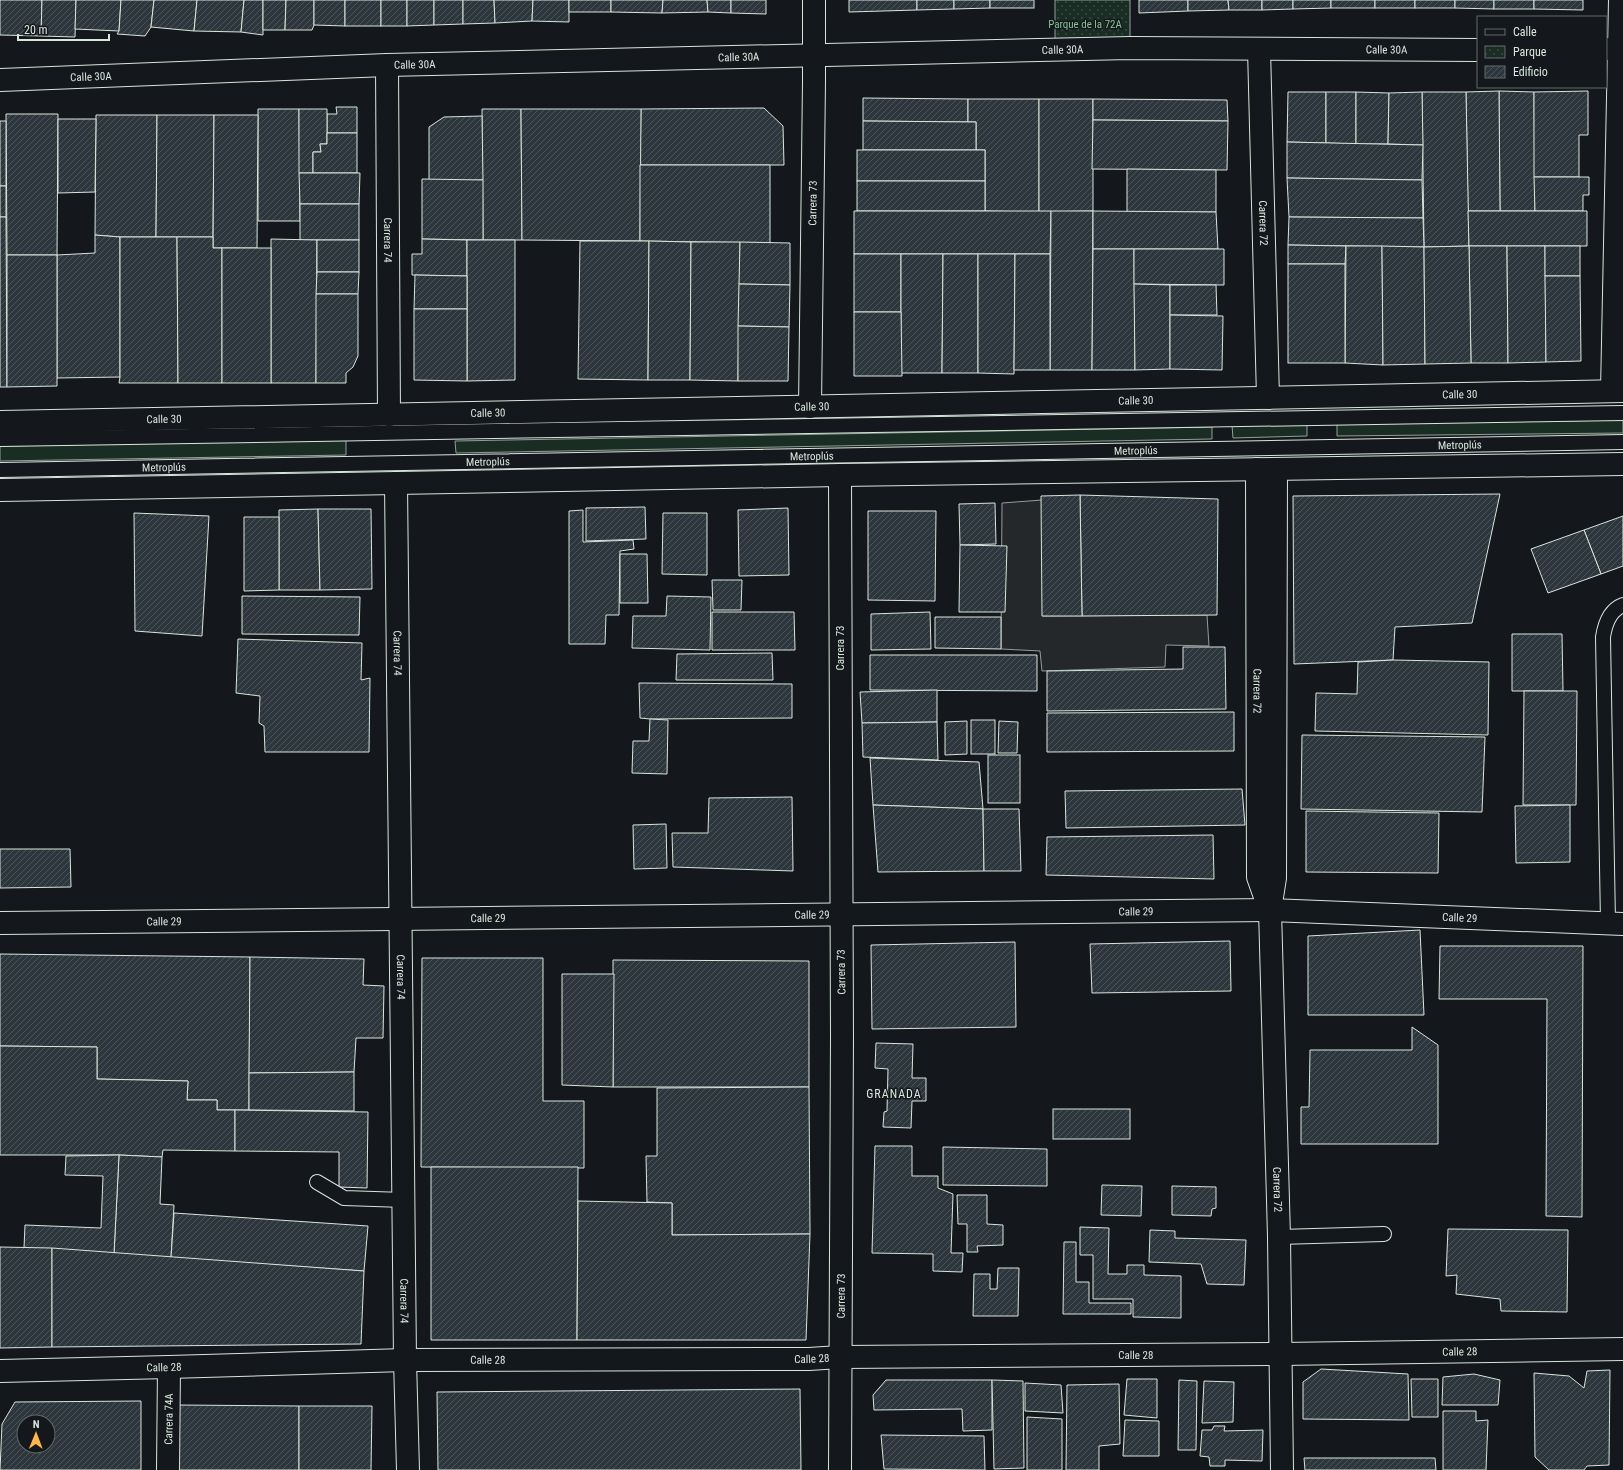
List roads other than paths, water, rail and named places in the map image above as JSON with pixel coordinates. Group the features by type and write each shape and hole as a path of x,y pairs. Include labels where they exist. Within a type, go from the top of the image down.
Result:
{"street":[{"name":"Carrera 73","path":"810,407 814,0"},
{"path":"1618,391 1616,48 1620,0"},
{"name":"Calle 30A","path":"0,80 387,64 1123,49 1477,50"},
{"name":"Carrera 72","path":"1259,49 1268,398"},
{"name":"Carrera 74","path":"387,64 389,415"},
{"name":"Calle 30","path":"0,422 1618,391"},
{"path":"0,490 840,475 1623,464"},
{"name":"Carrera 72","path":"1266,469 1266,654 1258,877 1270,910 1279,1237 1282,1470"},
{"name":"Carrera 73","path":"840,475 840,915 842,1045 840,1470"},
{"name":"Carrera 74","path":"396,483 405,1360 408,1470"},
{"name":"Calle 29","path":"0,923 1270,910 1616,924"},
{"name":"Calle 28","path":"0,1371 405,1360 809,1359 840,1357 1281,1354 1623,1349"},
{"name":"Carrera 74A","path":"168,1470 169,1367"}],"lane":[{"path":"0,439 1623,413"},
{"name":"Metroplús","path":"0,470 1623,442"},
{"path":"1616,924 1603,637 1606,622 1617,607 1623,605"},
{"path":"317,1182 344,1198 404,1200"},
{"path":"1279,1237 1384,1234"}],"district":[{"name":"GRANADA","path":"894,1094"}],"park label":[{"name":"Parque de la 72A","path":"1085,24"}]}
